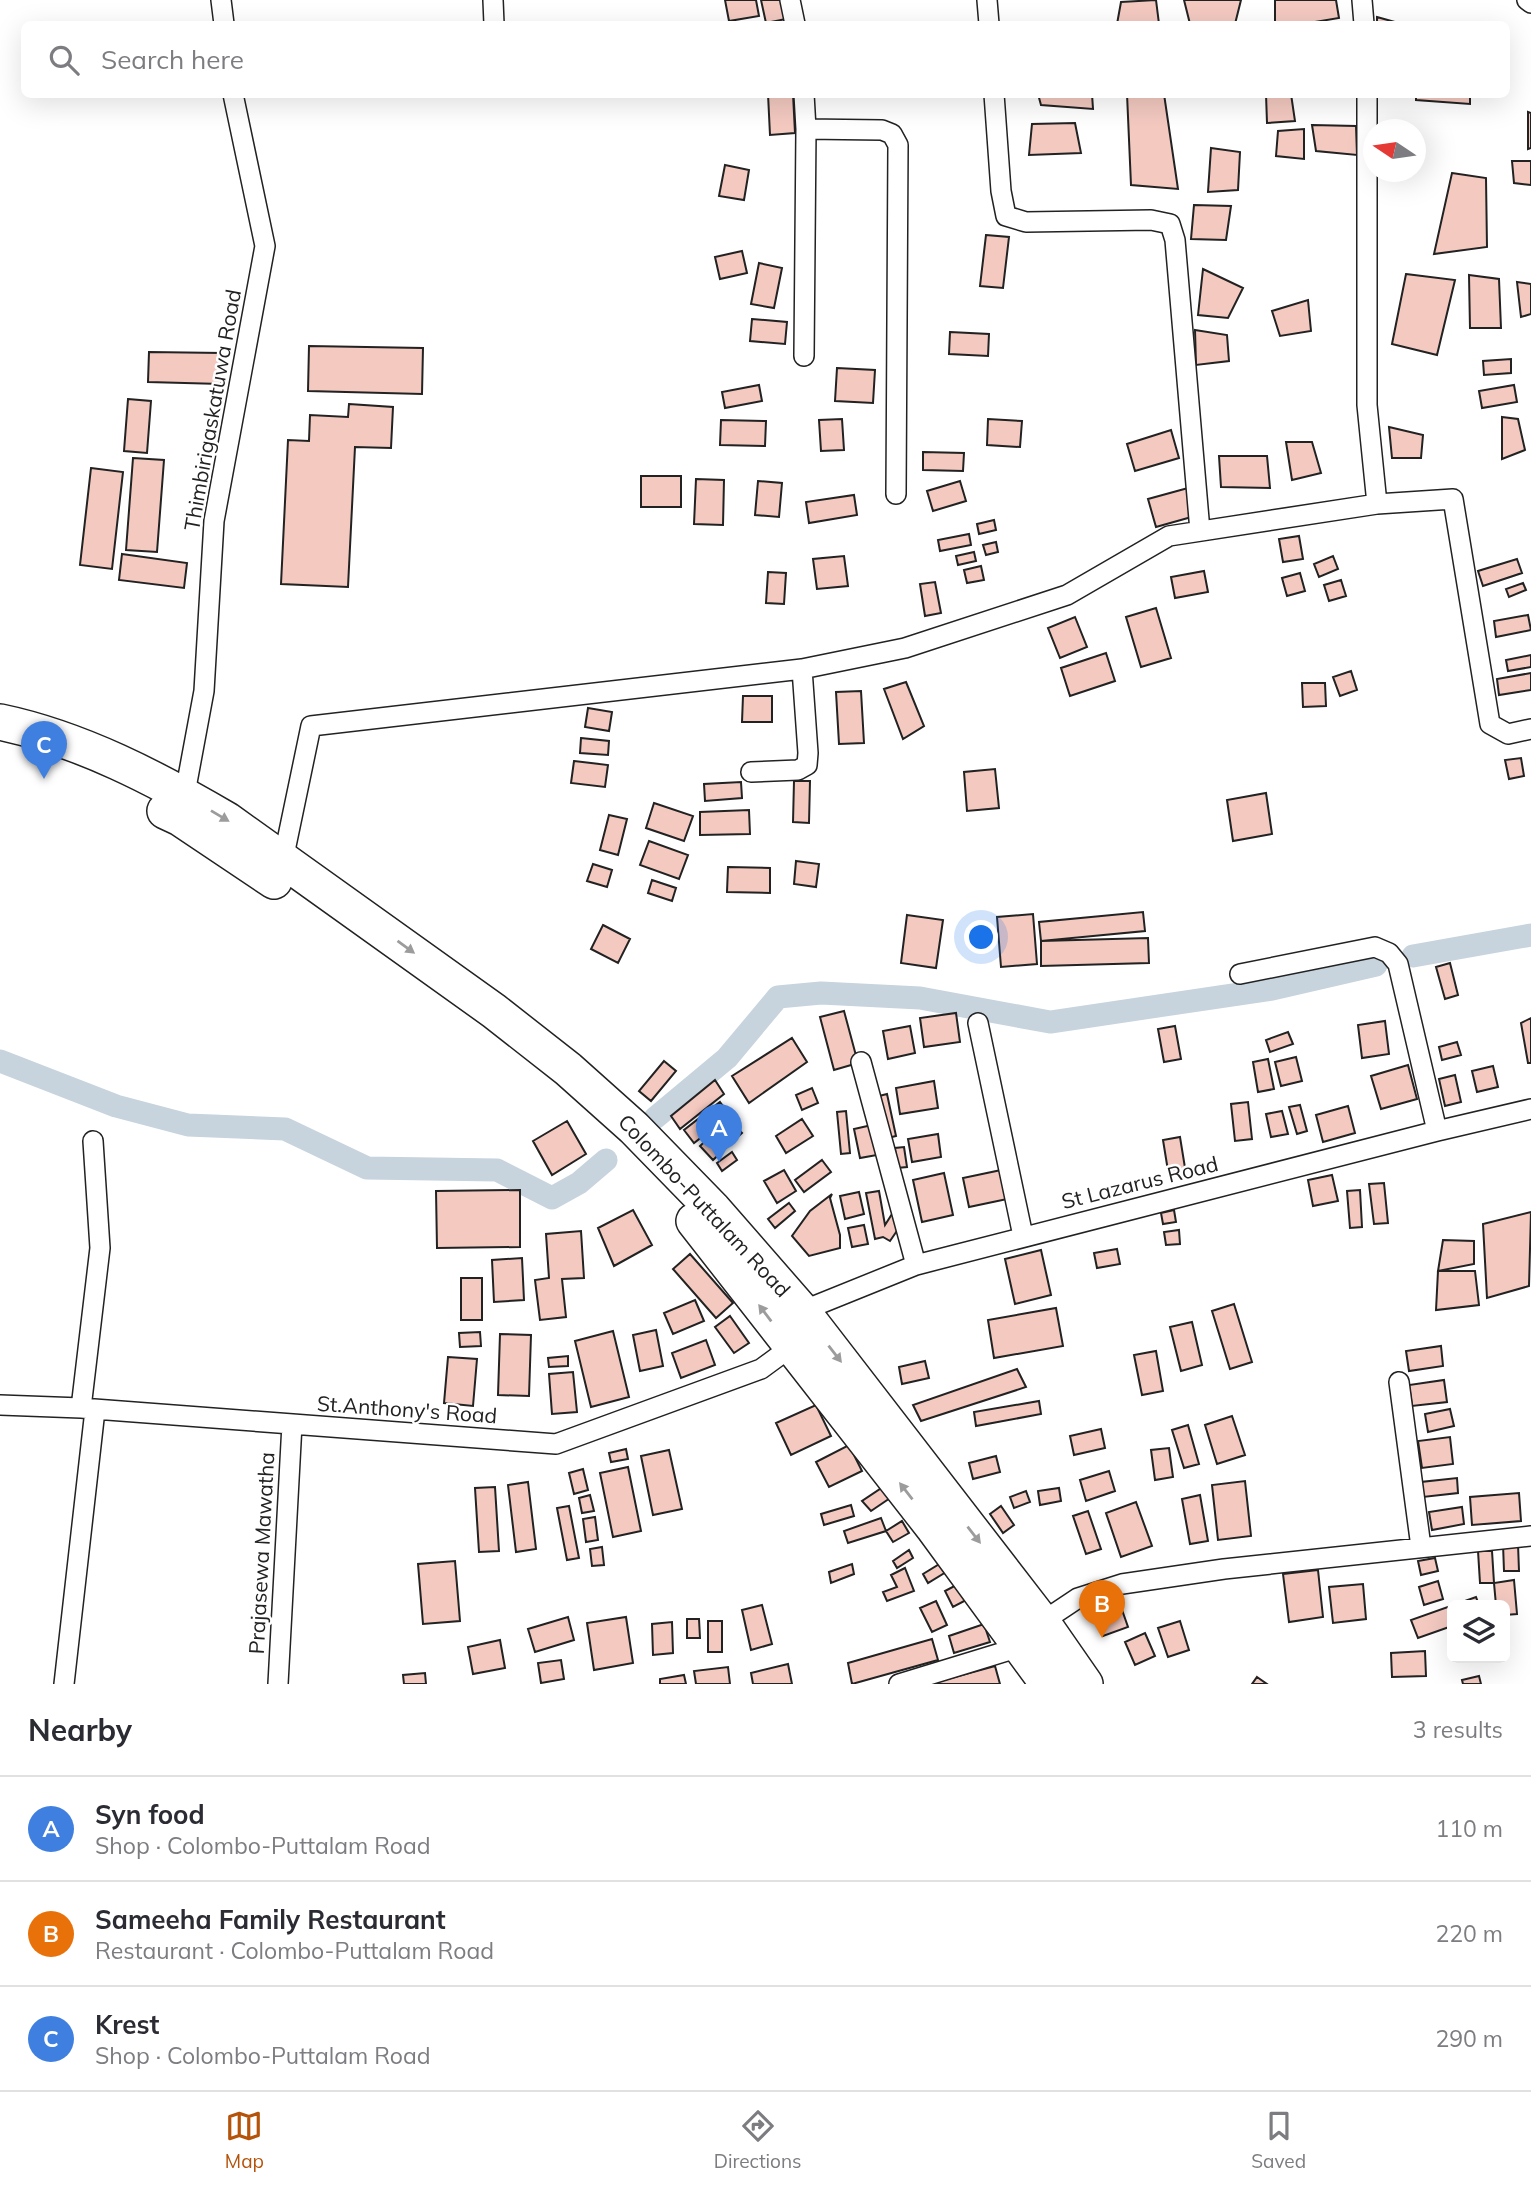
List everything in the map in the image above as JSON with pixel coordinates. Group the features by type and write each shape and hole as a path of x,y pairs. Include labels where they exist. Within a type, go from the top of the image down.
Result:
{"highway":[{"name":"Colombo-Puttalam Road","path":"0,722 82,748 182,806 484,1004 568,1069 634,1128 673,1167 802,1311 1031,1634 1048,1684"},
{"name":"Colombo-Puttalam Road","path":"0,744 182,806"},
{"name":"Colombo-Puttalam Road","path":"280,872 555,1086 592,1118 696,1223 933,1527 1031,1634 1085,1684"}],"street":[{"path":"221,0 224,21"},
{"path":"493,0 494,21"},
{"path":"790,0 794,21"},
{"path":"987,0 989,21"},
{"path":"1362,0 1364,21"},
{"path":"1527,0 1531,3"},
{"name":"Thimbirigaskatuwa Road","path":"182,806 204,691 214,521 265,246 234,98"},
{"path":"804,98 804,356"},
{"path":"994,98 1006,216 1026,222 1151,220 1170,224 1175,240 1200,531"},
{"path":"1367,98 1367,405 1377,504"},
{"path":"806,129 882,130 892,134 898,145 896,494"},
{"path":"280,872 311,726 802,668 905,648 1067,594 1170,536 1377,504 1453,499 1490,724 1508,734 1531,729"},
{"path":"751,772 798,770 807,765 802,668"},
{"path":"1240,974 1376,947 1389,953 1398,964 1437,1131"},
{"path":"978,1023 1023,1236"},
{"path":"861,1062 916,1265"},
{"name":"St Lazarus Road","path":"802,1311 916,1265 1531,1109"},
{"path":"64,1684 100,1248 93,1141"},
{"path":"791,1347 802,1311"},
{"name":"St.Anthony's Road","path":"0,1405 88,1409 556,1444 761,1369 791,1347"},
{"path":"1399,1382 1420,1547"},
{"name":"Prajasewa Mawatha","path":"278,1684 292,1424"},
{"path":"899,1684 1031,1634 1078,1598 1122,1584 1224,1569 1531,1536"}],"building":[{"path":"725,0 756,0 759,16 729,21"},
{"path":"761,0 782,0 786,19 766,21"},
{"path":"1156,0 1159,21 1118,21 1121,2"},
{"path":"1184,0 1241,0 1236,21 1189,21"},
{"path":"1275,0 1336,0 1339,18 1321,21 1275,21"},
{"path":"768,98 793,98 795,133 770,135"},
{"path":"1039,98 1092,98 1093,109 1041,105"},
{"path":"1127,98 1165,98 1178,189 1131,185"},
{"path":"1266,98 1292,98 1295,121 1267,123"},
{"path":"1470,98 1470,104 1416,100"},
{"path":"1528,112 1531,113 1531,148 1528,149"},
{"path":"1075,123 1081,153 1029,155 1032,124"},
{"path":"1312,125 1356,126 1357,155 1316,151"},
{"path":"1304,129 1304,159 1276,156 1278,131"},
{"path":"1211,148 1240,152 1238,190 1208,192"},
{"path":"1512,161 1531,161 1531,185 1514,183"},
{"path":"725,165 749,170 744,200 719,196"},
{"path":"1452,173 1486,178 1487,247 1434,254"},
{"path":"1194,205 1231,206 1226,240 1191,239"},
{"path":"986,235 1009,237 1003,288 980,286"},
{"path":"742,251 747,273 720,279 715,257"},
{"path":"759,263 782,268 774,308 751,304"},
{"path":"1203,269 1243,288 1228,318 1198,315"},
{"path":"1406,274 1455,280 1437,355 1392,344"},
{"path":"1469,275 1499,279 1501,328 1470,328"},
{"path":"1517,282 1531,284 1531,314 1521,317"},
{"path":"1308,300 1311,331 1280,336 1272,311"},
{"path":"752,319 787,322 785,344 750,341"},
{"path":"1195,330 1227,335 1229,361 1196,365"},
{"path":"950,332 989,334 988,356 949,354"},
{"path":"309,346 423,348 422,394 308,391"},
{"path":"149,352 222,353 221,384 148,382"},
{"path":"1511,359 1511,373 1484,375 1483,361"},
{"path":"837,368 875,370 873,403 835,401"},
{"path":"759,385 762,401 725,408 722,392"},
{"path":"1514,385 1517,402 1482,408 1479,391"},
{"path":"128,399 151,401 147,453 124,451"},
{"path":"349,404 393,407 391,448 355,447 348,587 281,584 288,440 309,441 310,415 348,417"},
{"path":"1502,417 1518,419 1525,450 1502,459"},
{"path":"842,419 844,450 821,451 819,420"},
{"path":"988,419 1022,421 1020,447 987,445"},
{"path":"721,420 766,421 765,446 720,445"},
{"path":"1389,427 1423,435 1421,458 1392,458"},
{"path":"1171,430 1179,458 1135,471 1127,444"},
{"path":"1286,442 1312,442 1321,473 1292,480"},
{"path":"923,452 964,453 963,471 923,470"},
{"path":"1219,456 1267,456 1270,488 1221,487"},
{"path":"133,458 164,460 157,552 126,550"},
{"path":"91,468 123,472 112,569 80,565"},
{"path":"641,476 681,476 681,507 641,507"},
{"path":"696,479 724,480 723,525 694,524"},
{"path":"758,481 782,483 779,517 755,515"},
{"path":"960,481 966,501 933,511 927,491"},
{"path":"1188,488 1195,516 1156,527 1148,499"},
{"path":"854,495 857,515 809,523 806,502"},
{"path":"994,520 996,530 979,534 977,524"},
{"path":"969,534 971,545 940,551 938,540"},
{"path":"1299,536 1303,559 1283,562 1279,539"},
{"path":"996,542 998,552 986,555 983,545"},
{"path":"974,552 976,561 958,565 956,556"},
{"path":"122,554 187,563 184,588 119,580"},
{"path":"844,556 848,586 817,589 813,559"},
{"path":"1333,556 1338,569 1319,577 1314,564"},
{"path":"1517,559 1522,573 1483,586 1478,571"},
{"path":"981,566 984,580 967,583 964,570"},
{"path":"1204,571 1208,592 1175,598 1171,577"},
{"path":"768,572 786,573 784,604 766,603"},
{"path":"1300,573 1305,591 1287,596 1282,578"},
{"path":"1341,580 1346,596 1329,601 1324,585"},
{"path":"935,582 941,613 925,616 920,584"},
{"path":"1523,583 1526,590 1509,597 1506,589"},
{"path":"1156,608 1171,658 1141,667 1126,617"},
{"path":"1528,615 1531,630 1496,637 1494,621"},
{"path":"1075,617 1087,647 1060,658 1048,628"},
{"path":"1106,653 1115,681 1070,696 1061,668"},
{"path":"1531,655 1531,667 1508,671 1506,660"},
{"path":"1351,671 1357,690 1340,696 1333,677"},
{"path":"1531,673 1531,690 1499,695 1497,679"},
{"path":"906,682 924,726 903,739 884,689"},
{"path":"1302,683 1325,683 1326,706 1303,707"},
{"path":"861,691 864,743 839,744 836,692"},
{"path":"743,696 772,696 772,722 742,722"},
{"path":"588,708 612,712 609,731 585,727"},
{"path":"581,738 609,741 608,755 580,753"},
{"path":"1521,758 1524,776 1509,779 1505,760"},
{"path":"574,761 608,765 605,787 571,783"},
{"path":"995,769 999,808 967,811 964,772"},
{"path":"794,781 810,781 809,823 793,822"},
{"path":"741,782 742,798 705,801 704,784"},
{"path":"1266,793 1272,834 1233,841 1227,800"},
{"path":"654,803 693,816 684,841 646,828"},
{"path":"749,810 750,834 700,835 700,812"},
{"path":"609,815 627,819 618,855 600,850"},
{"path":"649,841 688,855 679,879 640,865"},
{"path":"796,861 819,864 816,887 794,884"},
{"path":"593,864 612,870 607,887 587,881"},
{"path":"728,867 770,868 770,893 727,892"},
{"path":"652,880 676,888 672,901 648,893"},
{"path":"1143,912 1145,931 1041,941 1039,922"},
{"path":"1033,914 1037,964 1001,967 997,917"},
{"path":"907,915 943,920 936,968 901,963"},
{"path":"603,925 630,939 618,963 591,949"},
{"path":"1148,938 1149,963 1041,966 1041,941"},
{"path":"1450,963 1458,995 1445,999 1436,967"},
{"path":"844,1011 858,1063 834,1070 820,1017"},
{"path":"956,1013 960,1042 924,1047 920,1018"},
{"path":"1531,1018 1531,1063 1528,1063 1521,1023"},
{"path":"1385,1021 1389,1054 1362,1058 1358,1025"},
{"path":"910,1026 915,1053 888,1059 883,1031"},
{"path":"1175,1026 1181,1059 1164,1062 1158,1029"},
{"path":"1288,1032 1293,1044 1270,1052 1266,1040"},
{"path":"792,1038 807,1062 749,1103 732,1076"},
{"path":"1457,1042 1461,1055 1442,1060 1439,1047"},
{"path":"1296,1057 1302,1081 1281,1086 1275,1062"},
{"path":"1268,1059 1274,1089 1258,1092 1253,1062"},
{"path":"664,1061 676,1071 651,1101 639,1091"},
{"path":"1408,1065 1417,1099 1381,1109 1371,1076"},
{"path":"1493,1066 1498,1087 1477,1092 1472,1071"},
{"path":"1455,1075 1461,1102 1445,1106 1439,1079"},
{"path":"715,1080 724,1094 680,1129 671,1116"},
{"path":"934,1081 938,1108 900,1114 896,1088"},
{"path":"812,1088 818,1103 802,1110 796,1095"},
{"path":"887,1094 896,1136 884,1139 875,1097"},
{"path":"720,1102 730,1115 694,1143 684,1130"},
{"path":"1248,1102 1252,1139 1235,1141 1231,1104"},
{"path":"1300,1105 1307,1131 1297,1134 1289,1107"},
{"path":"1348,1106 1355,1133 1323,1142 1316,1115"},
{"path":"846,1111 850,1153 841,1154 837,1112"},
{"path":"1282,1111 1288,1134 1271,1137 1266,1114"},
{"path":"729,1119 742,1133 713,1160 700,1146"},
{"path":"802,1119 813,1136 786,1153 776,1136"},
{"path":"567,1121 586,1154 552,1175 533,1141"},
{"path":"872,1125 877,1155 860,1158 854,1129"},
{"path":"938,1134 941,1157 912,1162 908,1139"},
{"path":"1180,1137 1186,1174 1169,1177 1163,1140"},
{"path":"904,1147 907,1167 897,1168 895,1148"},
{"path":"732,1152 737,1160 722,1171 717,1163"},
{"path":"822,1160 831,1172 804,1192 795,1180"},
{"path":"1006,1169 1012,1198 969,1207 963,1178"},
{"path":"784,1170 796,1191 777,1203 764,1181"},
{"path":"944,1173 953,1215 922,1222 913,1180"},
{"path":"1332,1175 1338,1201 1313,1206 1308,1180"},
{"path":"1384,1183 1388,1223 1374,1224 1369,1184"},
{"path":"520,1190 520,1247 437,1248 436,1191"},
{"path":"1360,1190 1362,1227 1350,1228 1347,1191"},
{"path":"879,1191 885,1225 892,1214 903,1222 890,1241 883,1237 875,1239 866,1193"},
{"path":"859,1192 864,1214 845,1219 840,1196"},
{"path":"832,1194 830,1198 840,1235 840,1248 809,1256 792,1236 810,1211"},
{"path":"789,1203 795,1211 775,1228 768,1219"},
{"path":"633,1210 652,1245 614,1266 598,1228"},
{"path":"1174,1210 1176,1222 1163,1224 1161,1213"},
{"path":"1531,1212 1529,1286 1487,1298 1483,1224"},
{"path":"864,1225 868,1244 852,1247 848,1228"},
{"path":"1179,1230 1180,1244 1166,1245 1164,1232"},
{"path":"581,1231 584,1278 562,1279 566,1317 540,1320 535,1280 549,1278 546,1234"},
{"path":"1443,1240 1474,1241 1474,1264 1438,1271"},
{"path":"1117,1249 1120,1264 1097,1268 1094,1253"},
{"path":"1041,1250 1051,1295 1015,1304 1005,1259"},
{"path":"690,1254 733,1303 716,1318 673,1269"},
{"path":"522,1258 524,1300 494,1302 492,1260"},
{"path":"1438,1271 1475,1271 1479,1305 1436,1310"},
{"path":"461,1278 482,1278 482,1320 461,1320"},
{"path":"695,1300 704,1321 673,1334 664,1313"},
{"path":"1234,1304 1252,1362 1230,1369 1212,1311"},
{"path":"1056,1308 1063,1346 994,1358 988,1320"},
{"path":"730,1316 749,1343 734,1353 715,1327"},
{"path":"1192,1322 1202,1365 1181,1371 1170,1327"},
{"path":"656,1330 663,1366 640,1371 633,1335"},
{"path":"613,1331 629,1397 591,1407 575,1341"},
{"path":"480,1332 481,1346 460,1347 459,1333"},
{"path":"500,1334 531,1335 529,1396 498,1395"},
{"path":"706,1340 715,1365 681,1378 672,1353"},
{"path":"1441,1346 1443,1366 1409,1371 1406,1351"},
{"path":"1156,1351 1163,1391 1142,1395 1134,1355"},
{"path":"568,1356 568,1366 549,1367 548,1358"},
{"path":"448,1357 477,1359 473,1406 444,1403"},
{"path":"925,1361 929,1378 902,1384 899,1367"},
{"path":"1017,1369 1026,1387 921,1421 913,1405"},
{"path":"573,1372 577,1412 552,1414 549,1374"},
{"path":"1444,1380 1447,1402 1412,1406 1409,1385"},
{"path":"1039,1401 1041,1414 976,1426 974,1412"},
{"path":"816,1405 831,1436 791,1455 776,1423"},
{"path":"1450,1409 1454,1426 1428,1432 1425,1414"},
{"path":"1232,1416 1245,1455 1217,1464 1205,1425"},
{"path":"1188,1425 1199,1464 1184,1468 1172,1430"},
{"path":"1101,1429 1105,1448 1074,1455 1070,1436"},
{"path":"1450,1437 1453,1464 1422,1468 1418,1441"},
{"path":"849,1445 862,1471 829,1487 816,1462"},
{"path":"1169,1448 1173,1477 1155,1480 1151,1450"},
{"path":"626,1449 628,1459 611,1462 609,1453"},
{"path":"669,1450 682,1509 653,1515 641,1456"},
{"path":"996,1456 1000,1472 973,1479 969,1463"},
{"path":"628,1467 641,1531 613,1537 600,1473"},
{"path":"583,1469 588,1490 574,1494 569,1473"},
{"path":"1109,1471 1115,1491 1086,1501 1080,1480"},
{"path":"1457,1478 1458,1493 1423,1497 1421,1482"},
{"path":"892,1481 899,1492 871,1511 862,1501"},
{"path":"1245,1481 1251,1536 1218,1540 1212,1485"},
{"path":"528,1482 536,1549 516,1552 508,1485"},
{"path":"495,1487 499,1551 479,1552 475,1488"},
{"path":"1059,1488 1061,1501 1040,1505 1038,1491"},
{"path":"1026,1491 1030,1502 1014,1508 1010,1497"},
{"path":"1519,1493 1521,1521 1472,1525 1470,1497"},
{"path":"590,1495 594,1511 582,1513 579,1498"},
{"path":"1200,1495 1208,1541 1190,1544 1182,1499"},
{"path":"1136,1502 1152,1546 1121,1557 1106,1513"},
{"path":"851,1505 854,1516 824,1525 821,1514"},
{"path":"569,1506 579,1558 567,1560 557,1508"},
{"path":"1001,1506 1014,1525 1003,1533 990,1514"},
{"path":"1462,1507 1464,1524 1432,1530 1429,1512"},
{"path":"1088,1511 1101,1549 1086,1554 1073,1516"},
{"path":"595,1517 598,1540 586,1542 583,1519"},
{"path":"881,1518 886,1531 848,1543 844,1531"},
{"path":"902,1521 909,1533 893,1542 886,1531"},
{"path":"1503,1544 1518,1544 1519,1571 1504,1571"},
{"path":"602,1547 604,1565 592,1566 590,1549"},
{"path":"909,1550 913,1558 897,1568 893,1561"},
{"path":"1478,1551 1492,1551 1494,1583 1480,1583"},
{"path":"1435,1558 1438,1571 1421,1575 1418,1561"},
{"path":"946,1560 951,1569 928,1583 923,1574"},
{"path":"455,1561 460,1621 423,1624 418,1564"},
{"path":"852,1564 854,1574 831,1583 829,1572"},
{"path":"905,1568 914,1591 887,1601 883,1592 897,1587 891,1575"},
{"path":"1318,1570 1323,1617 1289,1622 1283,1574"},
{"path":"1514,1580 1517,1614 1510,1615 1510,1600 1496,1600 1494,1583"},
{"path":"1438,1581 1443,1599 1424,1605 1419,1587"},
{"path":"962,1582 970,1598 953,1607 945,1591"},
{"path":"1363,1584 1366,1619 1333,1623 1329,1587"},
{"path":"1115,1590 1128,1627 1103,1636 1089,1599"},
{"path":"936,1601 947,1625 932,1632 920,1608"},
{"path":"762,1605 772,1644 751,1650 742,1610"},
{"path":"1447,1607 1447,1628 1418,1638 1411,1620"},
{"path":"568,1617 574,1640 535,1652 528,1629"},
{"path":"626,1617 633,1663 594,1670 587,1623"},
{"path":"687,1619 699,1619 700,1638 687,1638"},
{"path":"708,1621 722,1621 722,1652 708,1652"},
{"path":"1180,1621 1189,1650 1168,1657 1158,1628"},
{"path":"672,1622 673,1653 653,1655 652,1624"},
{"path":"984,1624 990,1642 954,1653 949,1636"},
{"path":"1145,1633 1155,1656 1135,1665 1125,1642"},
{"path":"932,1639 938,1660 852,1684 848,1663"},
{"path":"500,1640 505,1668 473,1674 468,1647"},
{"path":"1425,1651 1426,1676 1392,1677 1391,1653"},
{"path":"561,1660 564,1679 541,1683 538,1663"},
{"path":"788,1664 792,1684 753,1684 751,1673"},
{"path":"995,1666 1000,1684 933,1684 933,1683"},
{"path":"728,1667 730,1684 696,1684 694,1671"},
{"path":"425,1673 426,1684 404,1684 403,1675"},
{"path":"684,1675 686,1684 660,1684 660,1679"},
{"path":"1479,1676 1481,1684 1463,1684 1462,1680"},
{"path":"1257,1677 1267,1684 1252,1684"}],"waterway":[{"path":"1413,956 1531,935"},
{"path":"655,1118 727,1058 778,997 821,993 920,998 1050,1022 1272,989 1376,965"},
{"path":"0,1061 116,1106 188,1125 285,1129 367,1168 497,1170 552,1198 579,1183 606,1160"}],"place":[{"name":"Krest","path":"44,779"},
{"name":"Syn food","path":"719,1162"},
{"name":"Sameeha Family Restaurant","path":"1102,1638"}]}
